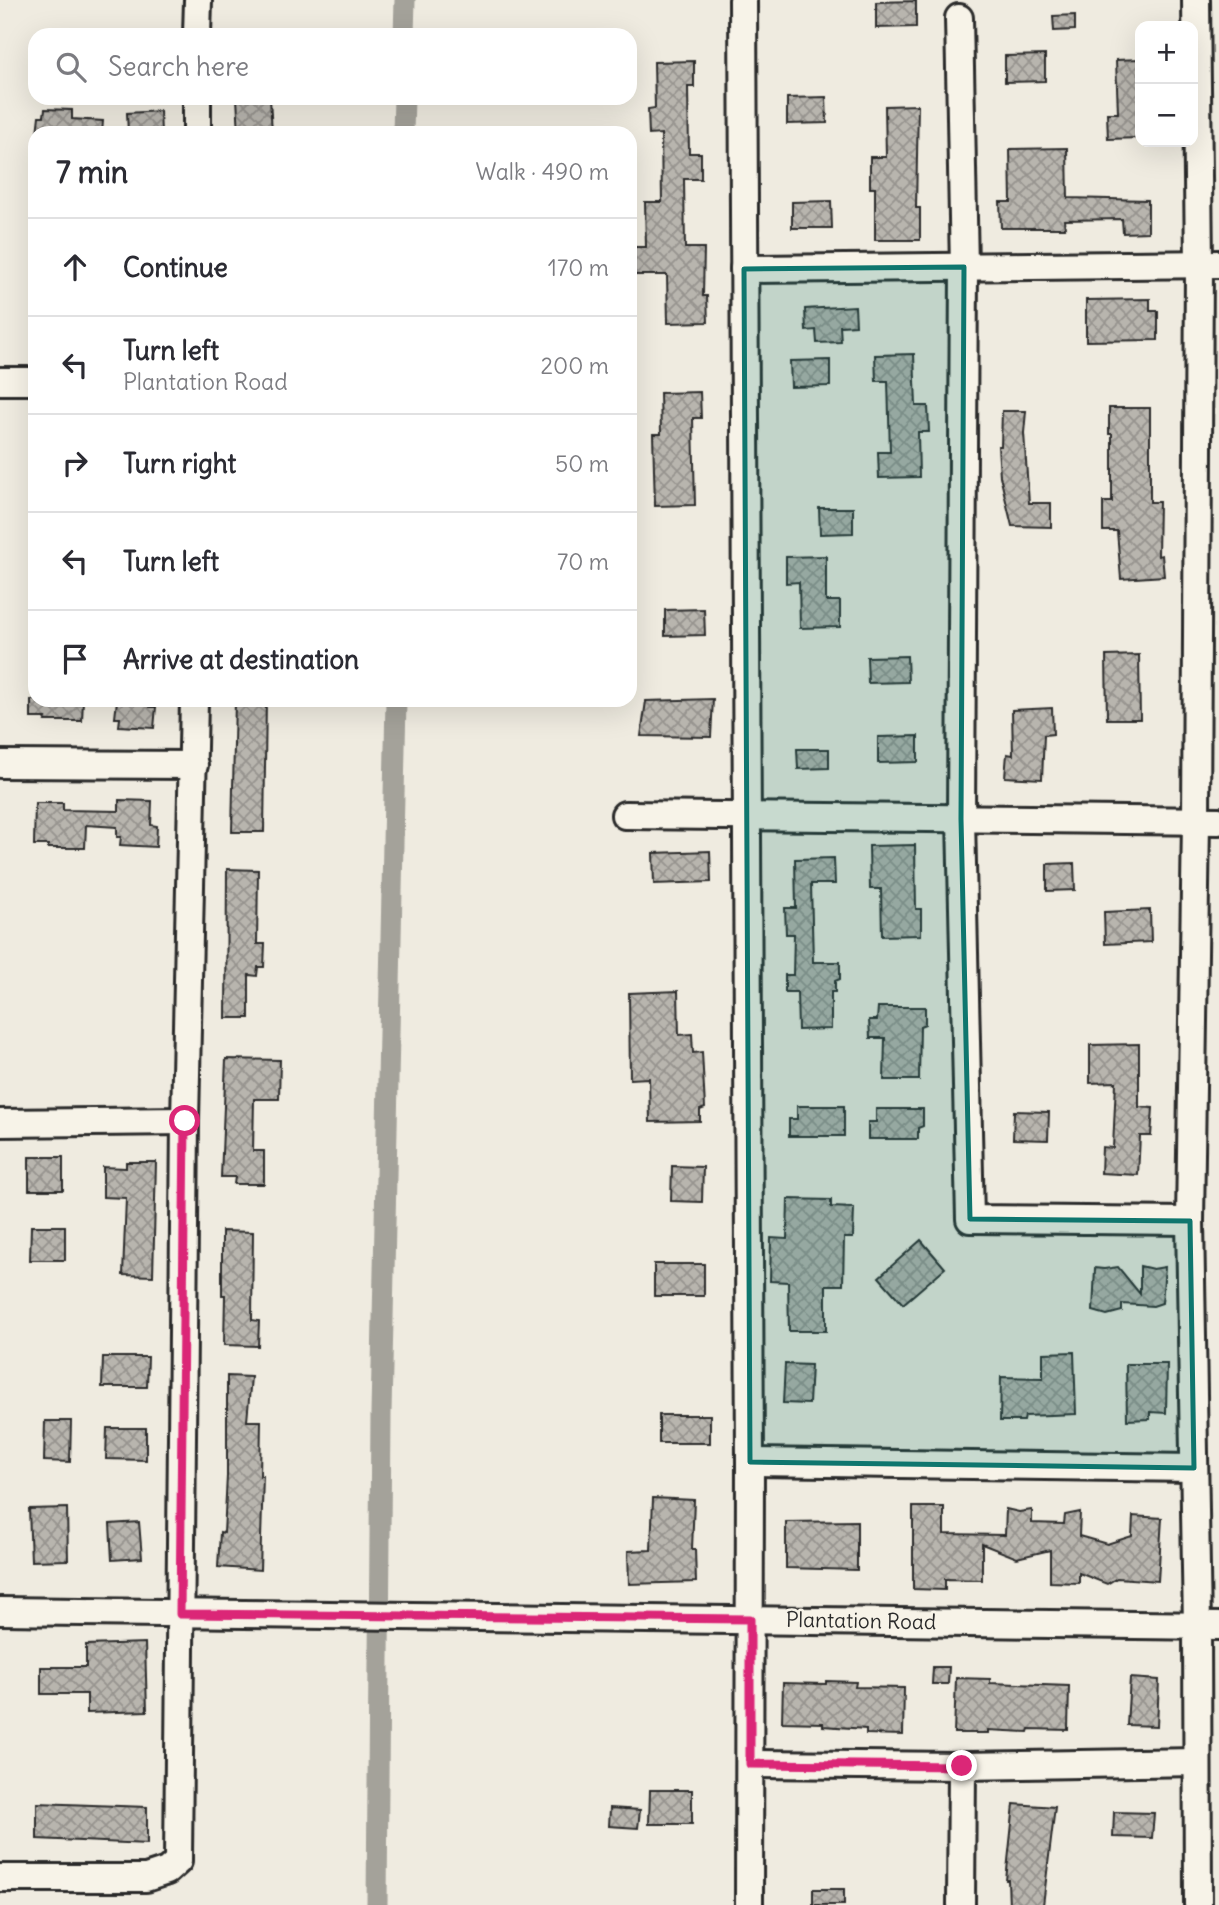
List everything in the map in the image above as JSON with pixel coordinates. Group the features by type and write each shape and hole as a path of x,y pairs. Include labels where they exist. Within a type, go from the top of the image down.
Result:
{"street":[{"path":"197,28 198,0"},
{"path":"743,0 750,1462 749,1905"},
{"path":"1196,0 1209,264 1207,821 1190,1222 1194,1468 1208,1626 1197,1762 1198,1905"},
{"path":"959,18 964,267 961,819 970,1219 1190,1222"},
{"path":"197,105 197,126"},
{"path":"744,269 1209,264"},
{"path":"0,381 28,381"},
{"path":"0,1878 146,1878 167,1871 178,1861 185,1121 194,707"},
{"path":"0,764 194,765"},
{"path":"625,815 1207,821"},
{"path":"0,1123 185,1121"},
{"path":"750,1462 1194,1468"},
{"name":"Plantation Road","path":"0,1612 1208,1626"},
{"path":"750,1764 962,1766 1197,1762"},
{"path":"961,1905 962,1766"}],"highlighted area":[{"path":"964,267 961,819 970,1219 1190,1221 1194,1468 750,1462 744,269"}],"building":[{"path":"916,1 916,27 876,28 876,2"},
{"path":"1075,15 1075,30 1054,31 1053,16"},
{"path":"1045,55 1045,81 1005,82 1005,56"},
{"path":"1135,59 1135,138 1108,139 1107,113 1118,113 1116,60"},
{"path":"694,61 694,87 688,87 689,153 701,153 701,179 684,179 685,248 704,248 703,296 707,296 708,322 668,323 667,275 637,275 637,247 646,247 645,202 662,202 661,134 649,135 648,109 655,108 654,62"},
{"path":"826,97 827,123 787,124 787,98"},
{"path":"237,105 270,105 272,126 239,126"},
{"path":"918,105 916,208 920,208 920,240 875,240 875,188 870,188 870,157 886,157 885,106"},
{"path":"45,109 72,110 72,119 103,121 103,126 38,126 39,116 44,116"},
{"path":"160,111 161,126 128,126 127,113"},
{"path":"1067,148 1068,198 1148,200 1148,232 1123,233 1122,219 1064,220 1065,228 1001,228 1000,202 1011,202 1010,149"},
{"path":"831,201 832,228 792,228 792,202"},
{"path":"1150,299 1150,311 1158,311 1158,340 1086,341 1086,300"},
{"path":"855,306 856,325 840,326 841,342 817,343 816,330 806,331 805,309"},
{"path":"914,354 916,406 928,406 929,432 918,432 919,477 879,478 878,452 890,452 888,381 876,381 875,355"},
{"path":"830,360 830,386 791,387 790,361"},
{"path":"700,392 701,418 693,418 695,505 655,506 653,434 661,434 660,393"},
{"path":"1109,408 1150,408 1150,502 1159,502 1158,556 1162,555 1164,576 1121,579 1117,531 1103,531 1103,502 1112,502 1112,434 1109,434"},
{"path":"1002,411 1026,411 1024,433 1029,503 1051,503 1051,527 1012,526 1000,476 998,446 1001,446"},
{"path":"819,508 853,508 853,533 820,534"},
{"path":"826,556 826,601 840,601 840,627 800,628 799,582 786,583 786,557"},
{"path":"704,609 705,635 665,636 665,610"},
{"path":"1139,655 1140,719 1107,719 1106,656"},
{"path":"907,656 908,682 868,683 867,657"},
{"path":"713,699 711,737 641,736 646,701"},
{"path":"31,707 83,707 82,721 45,721 46,718 31,718"},
{"path":"116,707 156,707 154,728 119,726 120,718 115,718"},
{"path":"235,707 266,707 264,832 232,832"},
{"path":"1052,708 1053,734 1044,735 1042,779 1005,777 1007,754 1013,755 1012,710"},
{"path":"918,736 918,762 878,763 878,737"},
{"path":"797,749 829,749 829,768 798,769"},
{"path":"119,800 152,801 151,825 157,826 156,847 120,845 121,837 117,837 117,827 86,825 85,848 48,848 48,845 34,845 35,803 63,803 63,810 119,811"},
{"path":"915,845 916,909 921,909 921,935 882,936 881,889 870,889 869,846"},
{"path":"710,851 711,882 654,884 653,853"},
{"path":"834,858 835,884 811,884 813,962 840,962 840,979 835,981 835,992 831,992 831,1029 798,1030 797,992 785,992 785,975 793,975 794,934 786,934 785,908 796,908 795,859"},
{"path":"1074,863 1075,890 1047,891 1047,864"},
{"path":"227,869 258,870 257,944 265,944 264,967 258,967 257,976 249,975 249,1018 226,1018"},
{"path":"1150,910 1151,942 1105,944 1104,912"},
{"path":"678,991 679,1035 692,1034 693,1053 702,1052 705,1108 700,1110 700,1121 650,1122 649,1078 630,1079 629,993"},
{"path":"878,1007 925,1007 925,1024 920,1026 919,1080 884,1080 885,1038 870,1038 869,1020 877,1020"},
{"path":"1139,1044 1139,1107 1153,1108 1151,1136 1140,1136 1138,1175 1101,1173 1102,1147 1113,1148 1116,1082 1090,1083 1090,1045"},
{"path":"226,1059 280,1060 279,1099 254,1099 253,1151 264,1151 264,1184 234,1184 235,1177 221,1177"},
{"path":"797,1106 844,1106 844,1136 789,1136 789,1119 797,1119"},
{"path":"876,1109 923,1109 923,1126 918,1128 918,1139 868,1139 868,1122 876,1122"},
{"path":"1014,1111 1049,1112 1048,1140 1013,1139"},
{"path":"29,1157 63,1157 63,1190 29,1190"},
{"path":"126,1162 156,1162 153,1276 123,1275 126,1198 103,1197 103,1167 126,1168"},
{"path":"672,1166 703,1167 702,1202 671,1201"},
{"path":"788,1199 831,1200 831,1207 854,1208 853,1238 844,1238 843,1285 826,1285 826,1331 789,1331 788,1282 770,1281 771,1238 787,1239"},
{"path":"31,1226 65,1226 65,1260 30,1260"},
{"path":"222,1231 253,1232 252,1320 259,1321 258,1346 224,1345"},
{"path":"921,1240 945,1268 903,1304 879,1277"},
{"path":"654,1264 704,1264 704,1296 654,1296"},
{"path":"1140,1266 1153,1269 1165,1267 1162,1303 1153,1306 1122,1304 1122,1311 1107,1315 1093,1311 1095,1268 1118,1267 1140,1294"},
{"path":"1074,1352 1076,1414 1025,1416 1024,1421 1000,1421 1001,1377 1043,1378 1043,1353"},
{"path":"103,1357 148,1357 147,1387 102,1387"},
{"path":"785,1364 811,1365 809,1404 783,1403"},
{"path":"1126,1364 1167,1364 1166,1413 1150,1412 1150,1419 1127,1420"},
{"path":"227,1376 251,1377 247,1421 261,1421 260,1476 263,1476 260,1570 218,1567 220,1532 224,1533 227,1476"},
{"path":"659,1415 710,1415 710,1443 659,1443"},
{"path":"45,1421 71,1421 70,1462 44,1461"},
{"path":"107,1428 146,1428 146,1460 106,1459"},
{"path":"653,1498 694,1500 692,1549 695,1549 696,1582 629,1584 628,1551 651,1550"},
{"path":"913,1507 944,1507 944,1534 1005,1535 1006,1509 1019,1512 1032,1510 1032,1523 1064,1524 1065,1515 1080,1512 1079,1536 1107,1544 1132,1536 1133,1516 1162,1518 1158,1581 1117,1578 1107,1584 1079,1573 1079,1583 1050,1582 1050,1550 1017,1558 982,1544 982,1580 945,1579 945,1590 913,1589"},
{"path":"67,1508 68,1560 31,1561 29,1509"},
{"path":"857,1521 857,1570 786,1568 786,1522"},
{"path":"139,1522 142,1558 112,1560 110,1524"},
{"path":"145,1643 147,1711 87,1713 87,1694 41,1694 41,1667 86,1667 86,1645"},
{"path":"933,1667 949,1667 948,1684 932,1684"},
{"path":"956,1678 990,1679 990,1683 1069,1686 1068,1730 988,1730 988,1733 954,1733"},
{"path":"1130,1678 1159,1680 1157,1726 1127,1725"},
{"path":"826,1681 856,1682 855,1687 904,1688 903,1735 866,1734 866,1729 823,1726 823,1723 782,1722 783,1683 826,1684"},
{"path":"650,1790 692,1790 692,1824 649,1824"},
{"path":"37,1803 147,1807 147,1844 37,1839"},
{"path":"1014,1804 1055,1807 1043,1905 1009,1905 1006,1880"},
{"path":"610,1808 640,1810 638,1828 609,1826"},
{"path":"1114,1812 1154,1813 1152,1838 1113,1837"},
{"path":"813,1889 844,1889 844,1905 813,1905"}],"waterway":[{"path":"404,28 405,0"},
{"path":"403,126 404,105"},
{"path":"377,1905 381,1414 396,707"}],"route":[{"path":"185,1121 180,1614 750,1619 750,1764 962,1766"}]}
